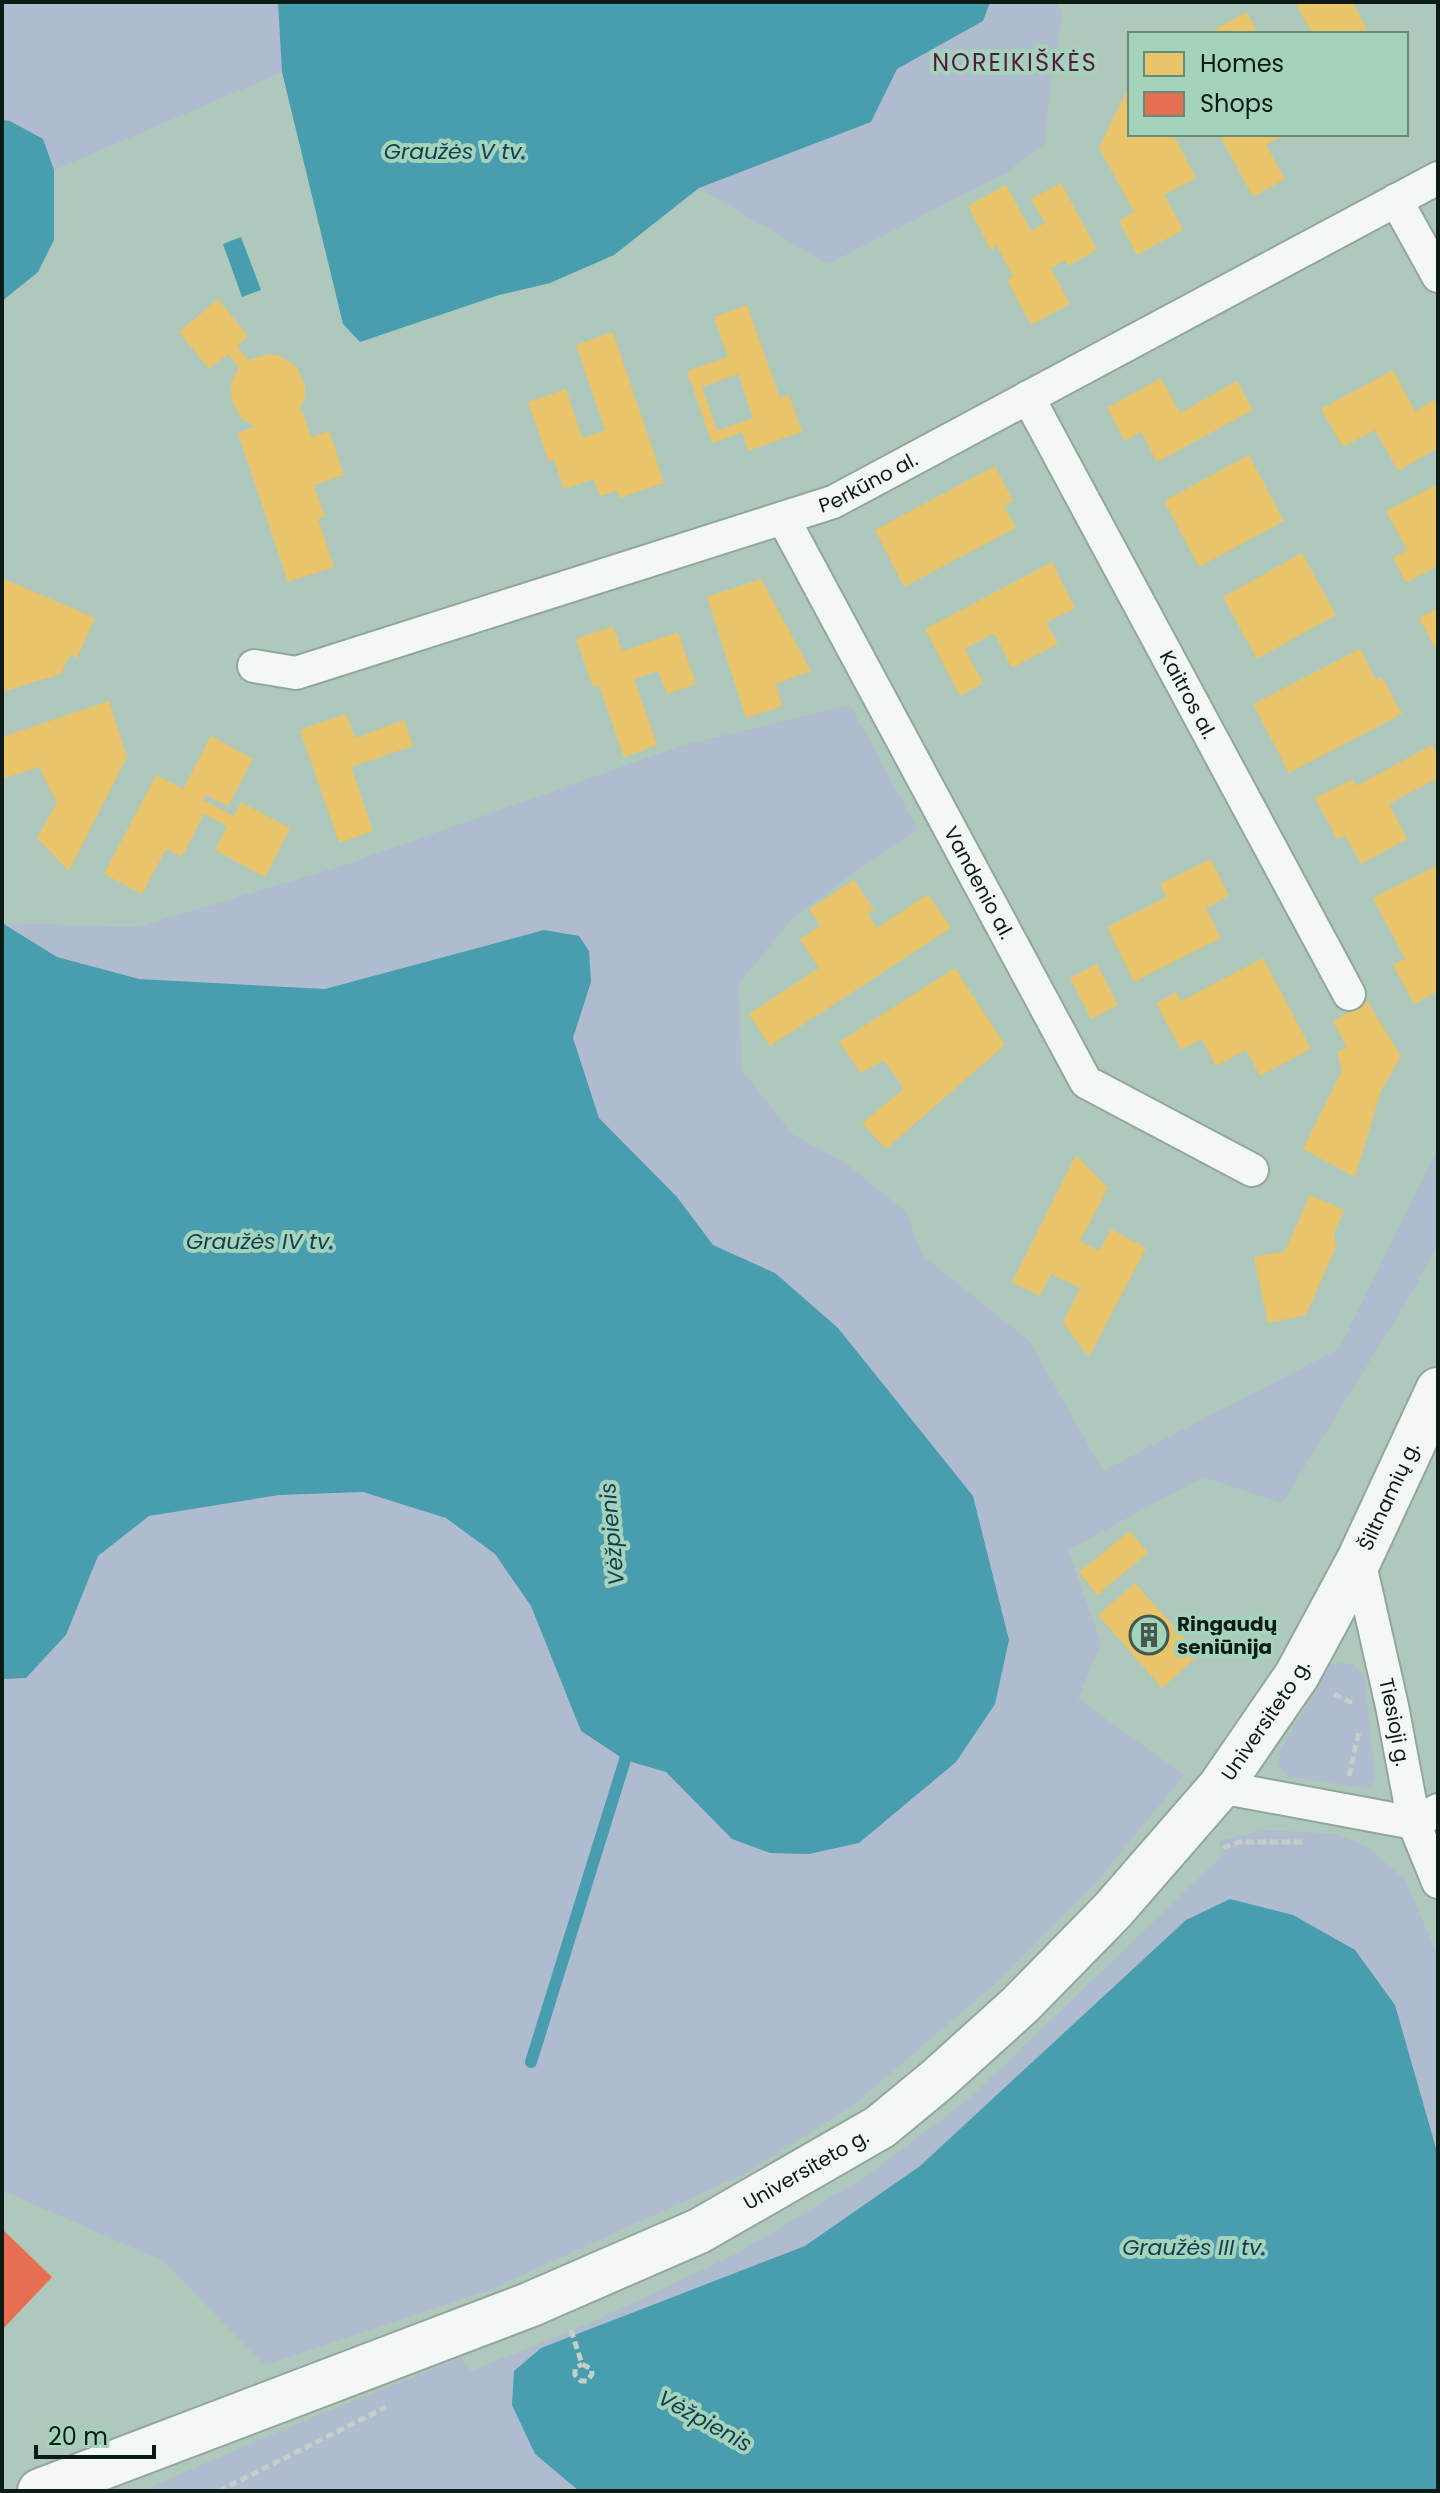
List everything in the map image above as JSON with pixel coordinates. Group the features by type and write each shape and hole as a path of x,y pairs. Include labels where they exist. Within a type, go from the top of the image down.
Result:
{"main road":[{"name":"Šiltnamių g.","path":"1359,1560 1438,1390"},
{"name":"Universiteto g.","path":"40,2491 529,2305 699,2231 880,2127 1020,2005 1113,1910 1220,1787 1297,1675 1359,1560"}],"street":[{"name":"Perkūno al.","path":"254,666 296,673 833,502 1438,178"},
{"path":"1396,200 1438,276"},
{"name":"Kaitros al.","path":"1028,397 1349,994"},
{"name":"Vandenio al.","path":"783,518 1086,1082 1252,1170"},
{"name":"Tiesioji g.","path":"1359,1560 1392,1706 1426,1816 1438,1882"},
{"path":"1220,1787 1426,1816"}],"path":[{"path":"569,2326 582,2364"}],"shaded area":[{"path":"2,2 278,2 282,72 54,170 43,139 10,121 2,120"},
{"path":"990,2 1057,2 1062,16 1049,95 1045,143 1007,172 828,264 699,188 870,123 897,69 983,21"},
{"path":"850,705 918,830 849,876 790,921 739,984 741,1069 792,1134 845,1163 906,1212 922,1255 1029,1341 1103,1471 1339,1349 1438,1149 1438,1243 1410,1296 1282,1503 1203,1477 1068,1550 1101,1643 1078,1699 1184,1775 1094,1885 1006,1974 853,2105 746,2173 489,2290 265,2365 163,2261 2,2190 2,1679 26,1678 66,1636 98,1556 149,1516 279,1495 363,1491 446,1518 495,1554 531,1606 581,1731 625,1760 666,1772 732,1839 859,1843 956,1762 995,1704 775,1273 713,1245 677,1197 599,1118 573,1038 591,982 544,930 325,989 139,979 57,957 2,923 138,927 339,867 681,746"},
{"path":"1353,1664 1364,1676 1375,1776 1370,1786 1362,1788 1287,1776 1278,1763 1281,1748 1331,1666"},
{"path":"1266,1830 1336,1834 1369,1848 1406,1881 1438,1958 1438,2155 1395,2005 1186,1920 920,2166 805,2246 541,2348 514,2370 535,2454 579,2491 141,2491 461,2358 471,2371 593,2322 738,2253 868,2175 969,2099 1224,1854 1219,1841"}],"water":[{"name":"Graužės V tv.","path":"278,2 990,2 983,21 897,69 871,122 699,188 614,255 550,283 499,295 360,342 343,324 282,72"},
{"path":"2,120 10,121 43,139 54,170 54,240 38,272 2,301"},
{"path":"241,237 261,290 242,297 223,244"},
{"name":"Graužės IV tv.","path":"2,923 57,957 139,979 325,989 544,930 579,936 589,951 591,982 573,1038 599,1118 677,1197 713,1245 775,1273 838,1328 973,1496 1009,1640 995,1704 956,1762 859,1843 809,1854 770,1853 732,1839 666,1772 625,1760 581,1731 531,1606 495,1554 446,1518 363,1492 279,1495 149,1516 98,1556 66,1635 26,1678 2,1679"},
{"name":"Graužės III tv.","path":"1230,1899 1293,1915 1355,1950 1395,2005 1438,2155 1438,2491 579,2491 535,2454 512,2405 514,2371 541,2348 805,2246 920,2166 1186,1920"}],"building: Homes":[{"path":"1295,2 1353,2 1368,32 1311,32"},
{"path":"1247,12 1257,32 1211,32"},
{"path":"1128,88 1128,136 1174,136 1196,178 1164,195 1183,230 1137,255 1119,221 1134,212 1099,148"},
{"path":"1220,136 1282,136 1266,145 1285,179 1253,197"},
{"path":"1061,183 1097,250 1068,266 1065,260 1051,268 1070,304 1031,325 1007,280 1013,277 997,246 991,250 968,206 1006,185 1031,231 1045,223 1031,199"},
{"path":"218,299 248,336 237,346 248,360 269,354 280,356 297,367 305,386 299,412 302,410 311,437 329,431 344,475 314,485 325,516 318,519 334,567 288,582 238,433 255,426 242,419 232,402 231,382 239,368 228,354 209,369 179,332"},
{"path":"747,305 780,398 789,395 802,432 748,451 742,432 712,443 687,371 728,357 714,317","holes":["738,374 753,418 717,431 702,387"]},
{"path":"613,332 664,483 620,498 617,491 600,496 593,479 564,489 554,460 549,462 528,402 566,389 582,438 605,430 576,345"},
{"path":"1393,370 1415,411 1434,400 1438,408 1438,448 1398,471 1375,430 1343,447 1321,409"},
{"path":"1161,378 1180,413 1237,381 1253,410 1157,462 1141,432 1125,441 1107,408"},
{"path":"1249,455 1284,521 1199,567 1164,501"},
{"path":"995,466 1013,501 1004,506 1016,528 904,587 875,530"},
{"path":"1438,484 1438,566 1406,583 1393,558 1407,550 1386,511"},
{"path":"1302,553 1336,615 1257,659 1223,597"},
{"path":"1052,562 1075,608 1046,623 1058,644 1012,668 994,633 965,649 983,683 960,696 925,629"},
{"path":"2,578 95,618 77,658 70,655 61,674 2,692"},
{"path":"761,579 811,671 776,684 782,706 746,718 707,597"},
{"path":"1438,608 1438,653 1419,618"},
{"path":"613,626 622,651 678,632 696,684 667,694 658,671 634,679 657,745 624,757 599,685 593,687 576,639"},
{"path":"1360,649 1376,680 1382,677 1402,714 1289,773 1253,704"},
{"path":"109,701 127,757 69,871 37,838 57,803 39,767 2,779 2,737"},
{"path":"346,714 355,738 404,720 413,746 351,767 373,831 339,843 300,730"},
{"path":"211,736 253,759 228,806 206,795 203,800 234,816 241,802 290,828 265,877 215,850 227,826 204,814 182,857 166,849 142,894 104,874 156,775 183,789"},
{"path":"1432,745 1438,757 1438,778 1389,804 1407,839 1361,864 1345,835 1337,839 1315,798 1353,779 1356,786"},
{"path":"1211,859 1229,896 1206,908 1221,938 1134,982 1107,927 1167,897 1160,884"},
{"path":"1438,865 1438,991 1414,1004 1393,965 1405,959 1373,898"},
{"path":"854,880 874,910 868,914 877,928 928,894 951,928 770,1046 749,1014 819,968 800,939 820,926 809,909"},
{"path":"1263,958 1311,1049 1260,1076 1246,1050 1216,1066 1202,1039 1181,1050 1156,1003 1177,992 1181,1001"},
{"path":"1097,964 1118,1005 1091,1019 1070,978"},
{"path":"955,968 1005,1045 886,1149 862,1123 904,1089 884,1060 861,1073 839,1042"},
{"path":"1367,1001 1401,1056 1381,1091 1355,1177 1303,1149 1342,1071 1337,1052 1347,1047 1333,1022"},
{"path":"1076,1155 1108,1188 1080,1241 1099,1251 1111,1229 1146,1248 1089,1357 1063,1323 1080,1288 1051,1274 1040,1296 1012,1282"},
{"path":"1310,1195 1344,1210 1334,1233 1336,1247 1306,1315 1268,1323 1254,1257 1285,1251"},
{"path":"1130,1531 1148,1553 1097,1595 1079,1572"},
{"name":"Ringaudų seniūnija","path":"1135,1583 1199,1655 1162,1688 1098,1615"}],"building: Shops":[{"path":"2,2229 52,2277 2,2330"}],"waterway":[{"name":"Vėžpienis","path":"531,2062 625,1760 626,1745"}],"place":[{"name":"Ringaudų seniūnija","path":"1149,1635"}],"district":[{"name":"NOREIKIŠKĖS","path":"1015,62"}]}
